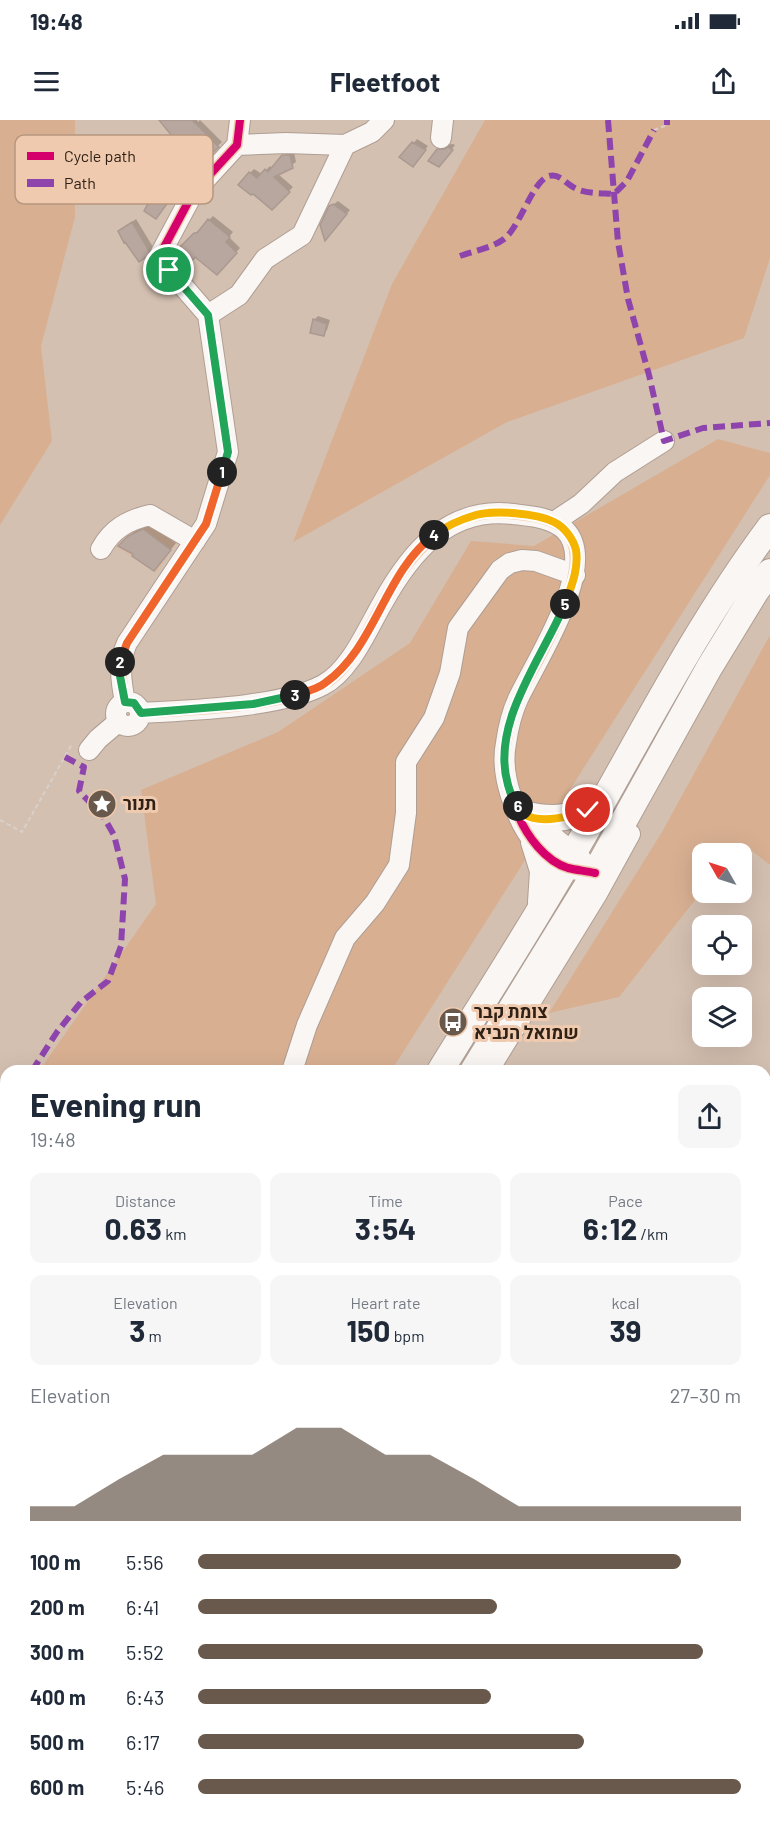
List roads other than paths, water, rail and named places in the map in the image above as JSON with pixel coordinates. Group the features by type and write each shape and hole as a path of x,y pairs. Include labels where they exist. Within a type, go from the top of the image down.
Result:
{"main road":[{"path":"444,1065 570,860 686,654 734,576 770,527"},
{"path":"476,1065 595,873 709,668 770,572"},
{"path":"518,807 542,818 573,816 603,801"},
{"path":"534,842 543,871 541,907"}],"street":[{"path":"213,171 237,145 240,120"},
{"path":"237,145 286,143 345,145 372,132 384,120"},
{"path":"208,315 239,295 265,259 302,235 345,145"},
{"path":"133,708 120,676 122,652 206,524 228,452 208,315 169,270 161,253 187,204"},
{"path":"554,522 581,504 615,472 664,441"},
{"path":"82,746 98,739 118,722 116,710 253,704 298,695 324,684 354,654 411,558 425,542 440,531 477,515 499,512 539,518 554,522 572,539 576,550 575,575 562,610 517,701 505,744 504,761 506,778 520,818 534,842 552,859 570,860"},
{"path":"101,549 107,538 130,520 150,515 195,540"},
{"path":"294,1065 307,1025 345,938 375,903 399,865 406,813 406,762 434,718 450,673 458,628 500,570 510,563 522,560 536,561 575,575"},
{"path":"492,1065 616,861 637,818 655,764"},
{"path":"518,807 550,836 570,860 595,873"}],"place":[{"name":"תנור","path":"102,804"},
{"name":"צומת קבר שמואל הנביא","path":"453,1022"}]}
